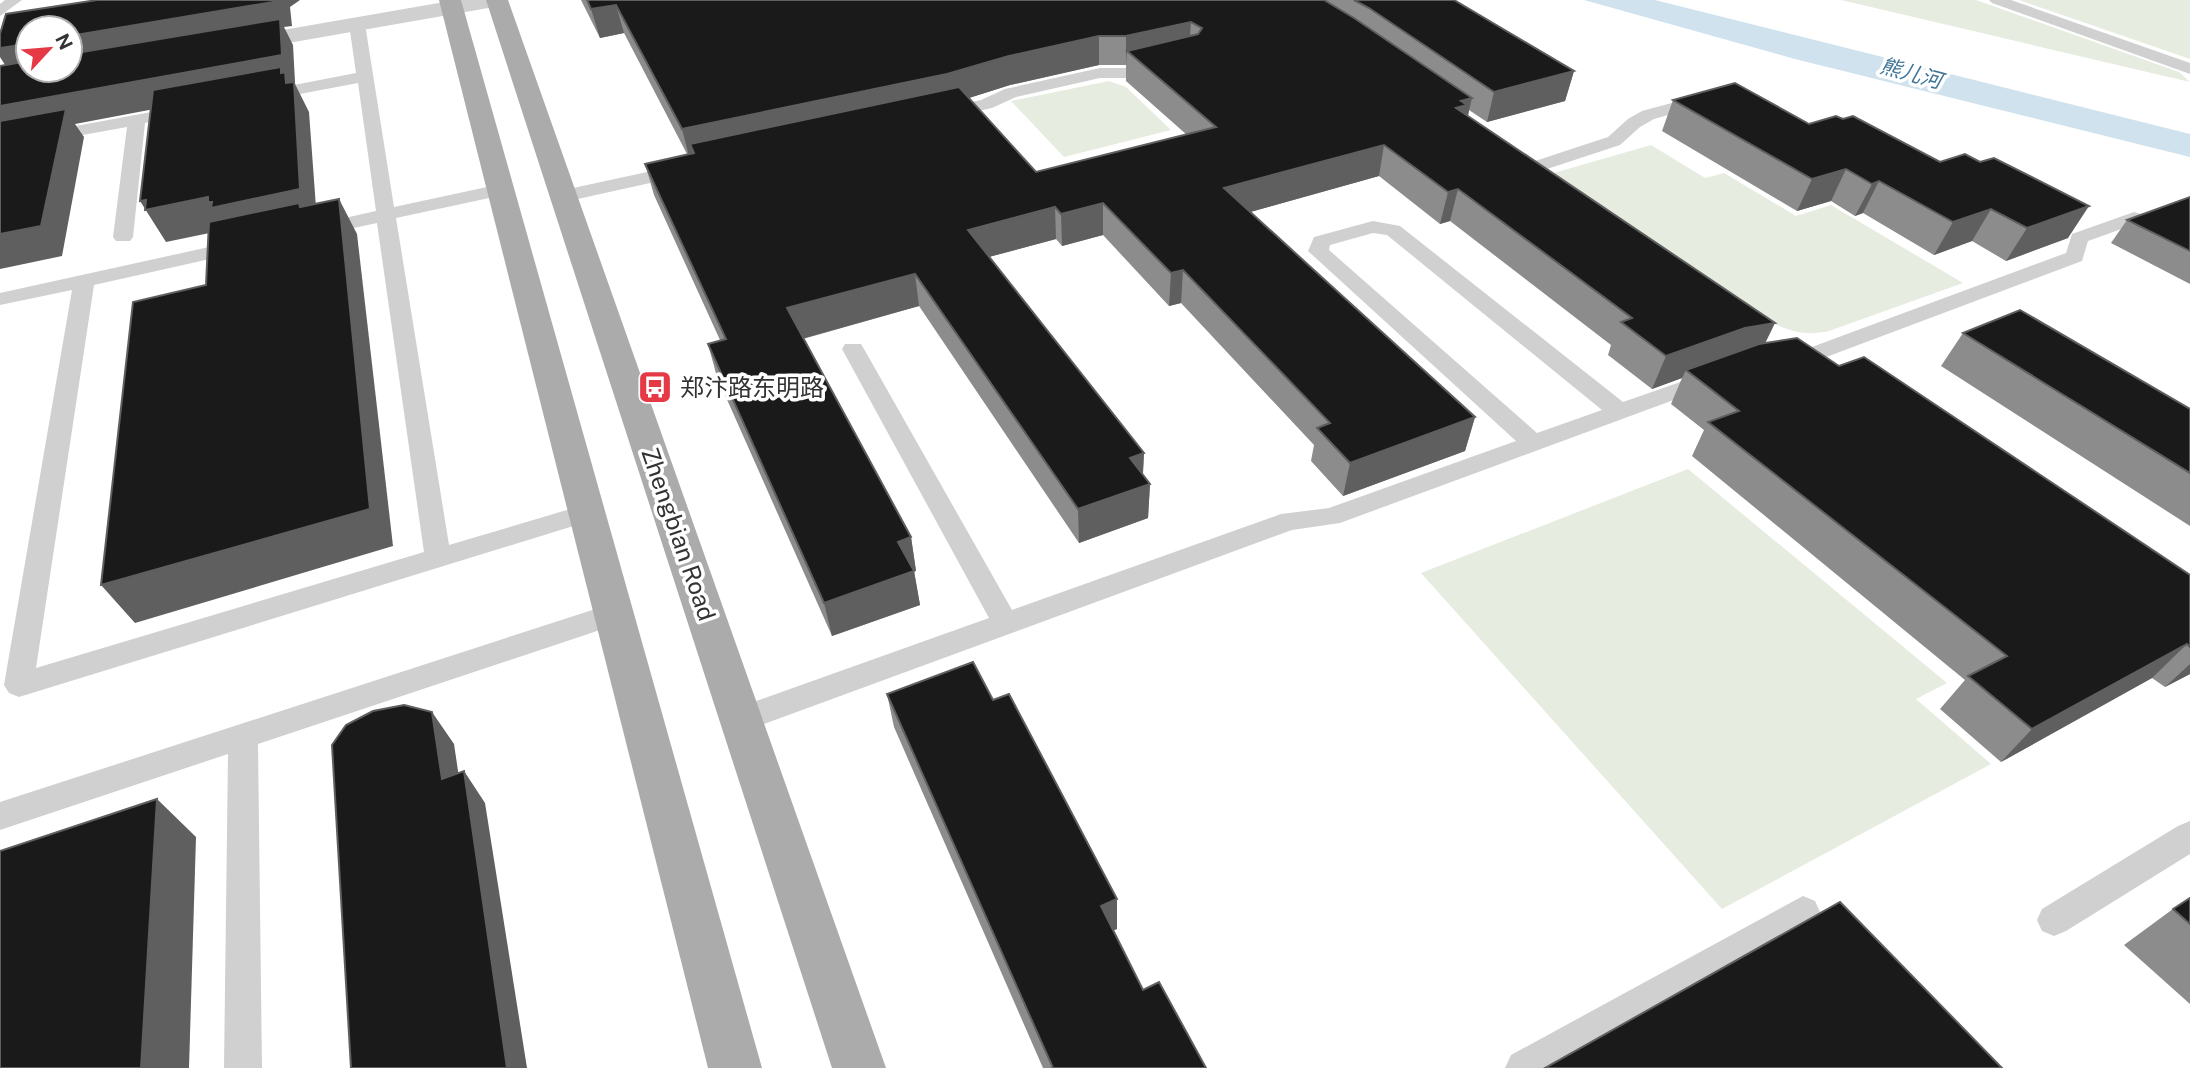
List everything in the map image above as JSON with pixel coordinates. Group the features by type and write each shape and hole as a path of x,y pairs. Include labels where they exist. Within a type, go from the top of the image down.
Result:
{"main road":[{"name":"Zhengbian Road","path":"495,0 859,1068"},
{"path":"451,4 735,1068"}],"street":[{"path":"214,49 451,4 495,0"}],"lane":[{"path":"0,11 14,0"},
{"path":"1997,0 2190,69"},
{"path":"356,24 438,558"},
{"path":"932,116 986,104 1011,93 1100,73 1126,73 1177,61"},
{"path":"244,99 364,77"},
{"path":"1563,200 1530,177 1532,168 1614,141 1634,123 1648,115 1706,99"},
{"path":"0,145 204,107"},
{"path":"123,237 137,119"},
{"path":"564,196 700,166"},
{"path":"294,235 500,190"},
{"path":"742,719 1290,521 1331,517 1758,359 1797,359 2075,257 2079,238 2134,218"},
{"path":"1533,443 1318,251 1321,241 1373,228 1393,230 1620,412"},
{"path":"0,299 267,241"},
{"path":"84,281 19,685 587,513"},
{"path":"853,349 1006,624"},
{"path":"0,816 614,614"},
{"path":"243,736 243,1068"},
{"path":"2054,920 2190,836"},
{"path":"1524,1068 1803,912"}],"shaded area":[{"path":"1841,0 1976,0 2179,72 2190,82"},
{"path":"2019,0 2190,0 2190,59"},
{"path":"1109,81 1126,87 1171,130 1064,157 1011,101"},
{"path":"1651,145 1705,178 1724,173 1796,216 1831,205 1963,283 1829,331 1799,332 1770,322 1554,173"},
{"path":"1688,469 1947,683 1916,699 1991,764 1722,909 1421,573"}],"water":[{"name":"熊儿河","path":"1584,0 1655,0 2190,134 2190,157 1795,59"}],"building":[{"path":"97,0 279,0 84,34 84,14 14,14 14,46 0,48 0,34 6,14"},
{"path":"587,0 1324,0 1472,98 1461,101 1467,105 1456,108 1775,323 1745,328 1666,356 1621,322 1632,318 1458,189 1448,192 1384,145 1224,188 1475,417 1350,463 1317,428 1330,423 1183,270 1171,273 1103,203 1061,214 1055,207 968,230 1144,453 1130,458 1150,484 1078,509 915,274 787,308 911,537 898,542 914,571 824,603 708,344 726,339 645,164 694,153 690,144 959,87 1036,172 1216,127 1127,51 1198,34 1202,28 1191,22 1126,36 1099,36 1009,56 947,74 682,129 616,5 591,9"},
{"path":"1354,0 1454,0 1574,71 1494,92"},
{"path":"280,19 282,55 0,106 0,66 14,64 14,84 84,84 84,52"},
{"path":"281,67 281,73 285,72 286,83 294,82 300,189 211,208 212,202 208,202 208,197 145,210 146,200 140,201 153,90"},
{"path":"1735,83 1809,124 1836,116 1843,119 1853,116 1940,162 1965,154 1980,162 1994,158 2089,206 2027,228 1991,209 1953,222 1879,181 1872,184 1846,169 1812,179 1673,100"},
{"path":"66,109 41,226 0,234 0,121"},
{"path":"2190,197 2190,251 2127,220"},
{"path":"339,199 370,509 101,585 133,302 206,285 209,222 299,203 300,207"},
{"path":"2020,310 2190,409 2190,473 1963,333"},
{"path":"1797,338 1839,366 1864,357 2190,575 2190,647 2187,644 2032,729 1968,676 2007,656 1708,422 1739,411 1686,370 1759,344"},
{"path":"973,662 993,700 1009,694 1117,899 1101,906 1143,990 1159,982 1206,1068 1053,1068 887,694"},
{"path":"404,705 432,712 442,779 464,771 507,1068 351,1068 332,745 346,725 373,711"},
{"path":"157,799 141,1068 0,1068 0,851"},
{"path":"2190,898 2190,924 2173,909"},
{"path":"1840,902 2002,1068 1545,1068"}],"place":[{"name":"郑汴路东明路","path":"655,387"}]}
